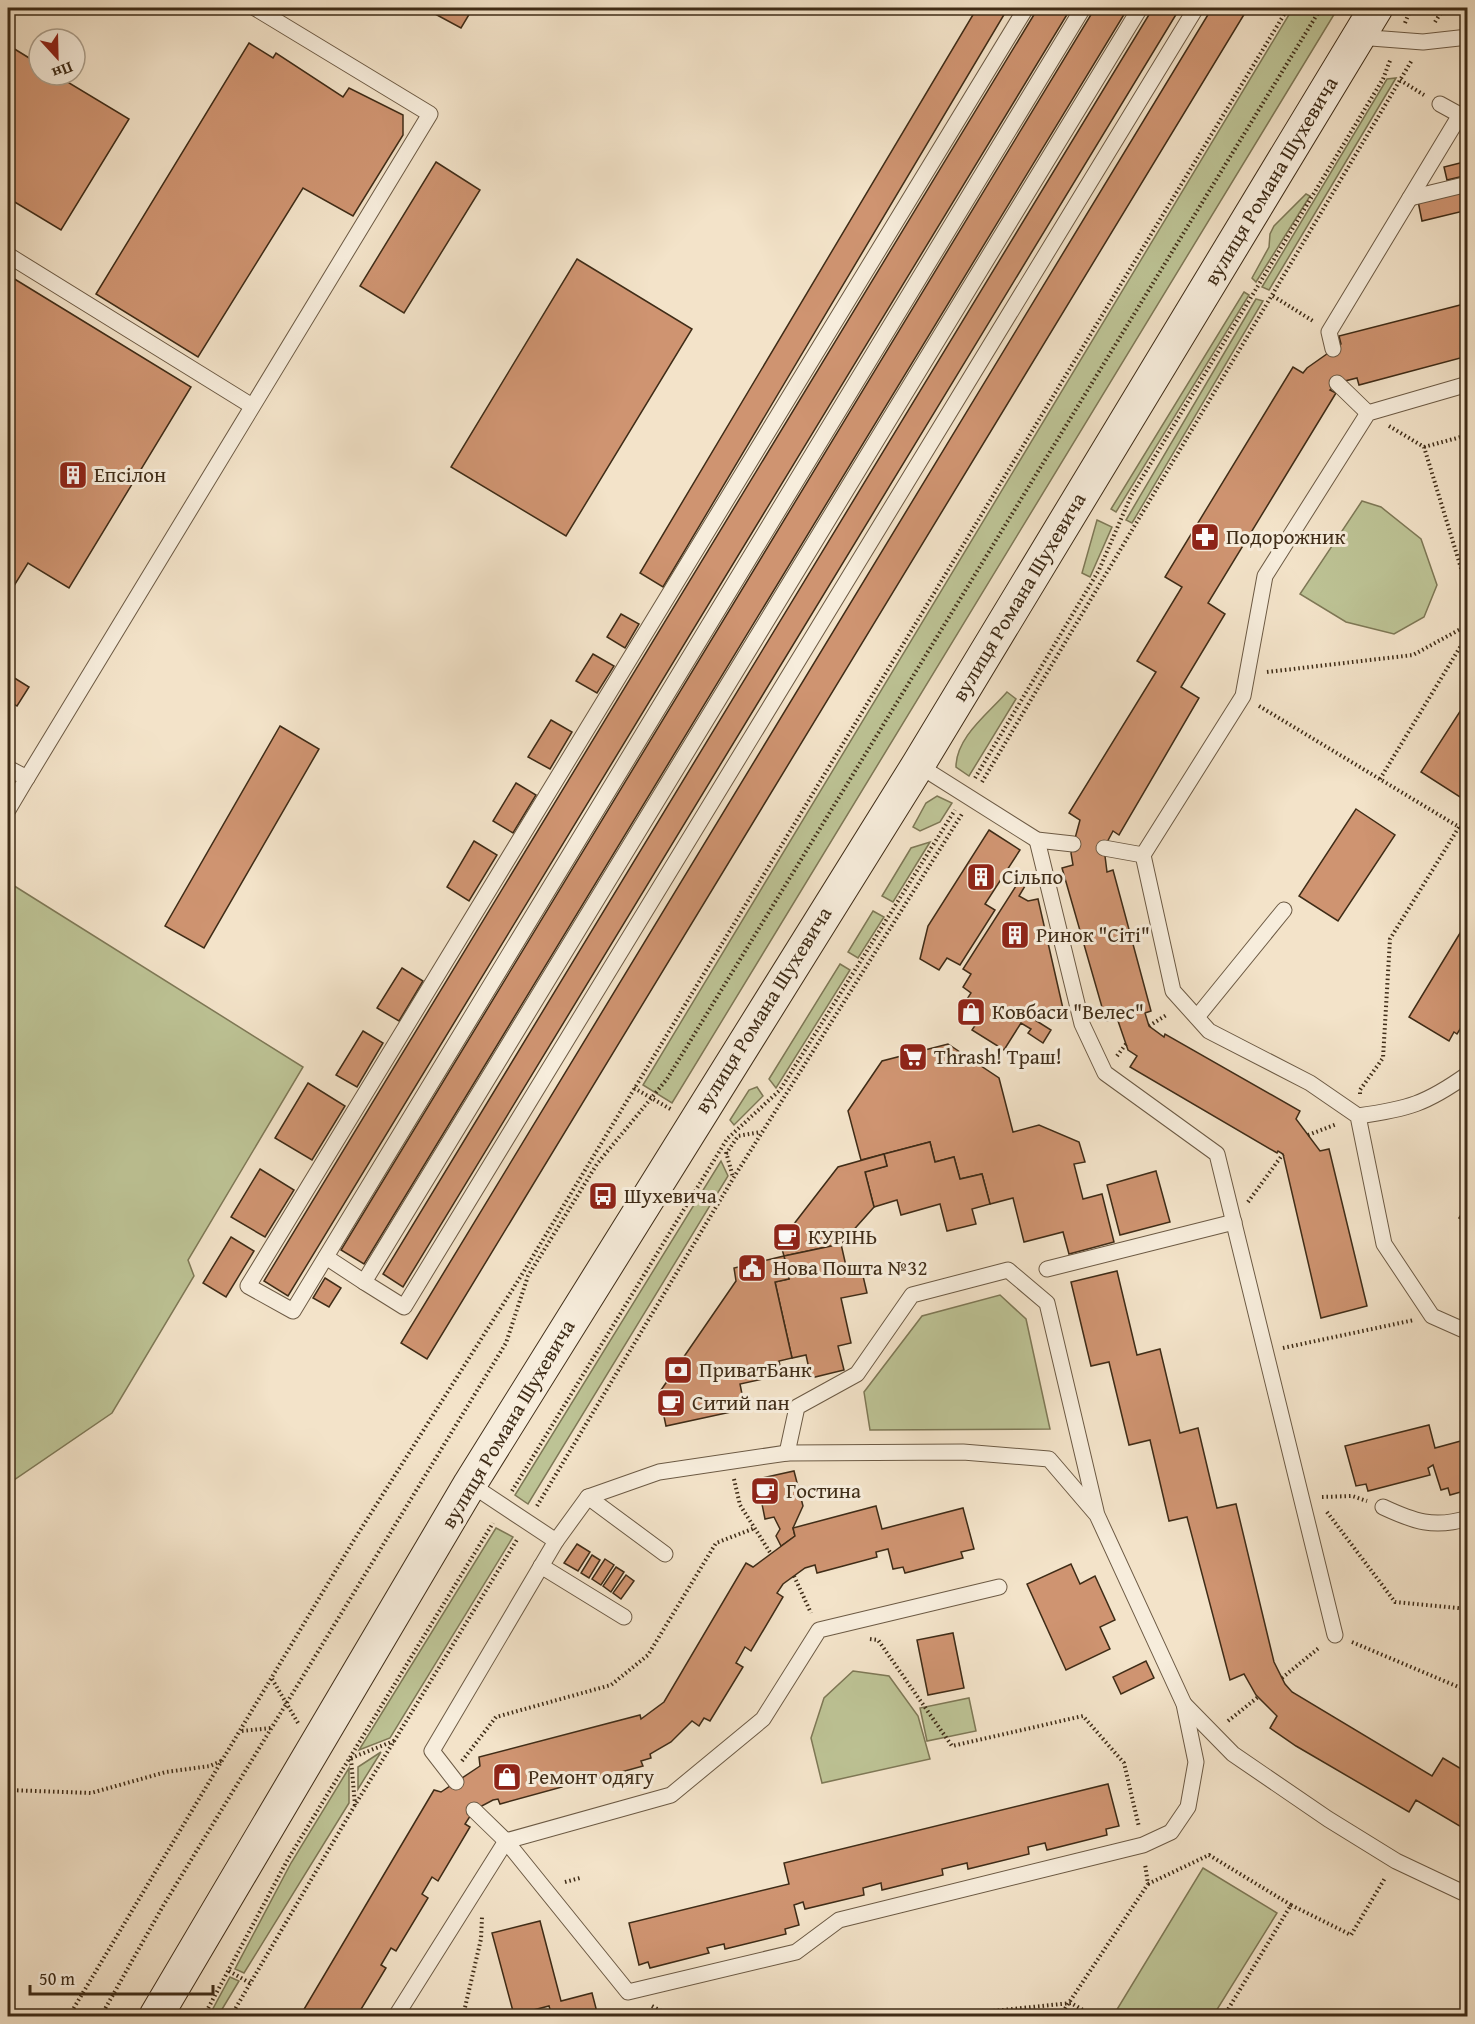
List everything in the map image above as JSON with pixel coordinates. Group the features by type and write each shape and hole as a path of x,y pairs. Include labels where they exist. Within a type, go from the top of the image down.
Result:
{"main road":[{"name":"вулиця Романа Шухевича","path":"156,2016 470,1484 694,1121 918,765 1376,8"}],"lane":[{"path":"8,810 430,114 255,8"},
{"path":"1026,8 248,1286 293,1311 1083,8"},
{"path":"364,1282 1140,8"},
{"path":"326,1257 404,1307 1196,8"},
{"path":"1358,36 1423,42 1467,37"},
{"path":"1333,350 1329,332 1410,198 1460,125 1460,116 1440,104"},
{"path":"1410,198 1467,184"},
{"path":"8,255 252,406"},
{"path":"1337,383 1368,413"},
{"path":"1467,384 1368,413 1265,576 1243,696 1143,855 1173,991 1209,1031 1310,1083 1358,1116 1401,1110 1437,1096 1467,1074"},
{"path":"918,765 1036,840 1073,844"},
{"path":"8,768 27,778"},
{"path":"1036,840 1082,1024 1105,1073 1217,1154 1335,1635"},
{"path":"1104,848 1143,855"},
{"path":"1197,1017 1284,910"},
{"path":"1358,1116 1384,1244 1432,1316 1467,1332"},
{"path":"1047,1269 1234,1222"},
{"path":"474,1810 506,1841 628,1992 796,1952 839,1920 1143,1845 1171,1832 1188,1807 1196,1762 1184,1704 1097,1515 1047,1304 1008,1270 912,1295 857,1374 797,1407 787,1454"},
{"path":"454,1778 432,1751 556,1540 588,1497 658,1472 787,1454 963,1452 1049,1459 1097,1515"},
{"path":"470,1484 556,1540"},
{"path":"588,1497 665,1554"},
{"path":"1383,1507 1416,1523 1456,1522 1467,1518"},
{"path":"541,1566 624,1617"},
{"path":"396,2016 506,1841 671,1795 763,1719 819,1630 999,1587"},
{"path":"1184,1704 1233,1754 1328,1819 1396,1861 1467,1895"}],"path":[{"path":"69,2016 354,1540 521,1276 1288,8"},
{"path":"101,2016 163,1906 286,1701 506,1343 528,1276 597,1164 653,1099 1321,8"},
{"path":"231,2016 355,1805 528,1522 734,1177 969,796 1099,570 1131,496 1383,79 1411,8"},
{"path":"204,2016 288,1859 727,1139 780,1090 969,796 1015,731 1444,8"},
{"path":"1400,80 1440,104"},
{"path":"1274,296 1329,332"},
{"path":"1368,413 1424,447 1467,591"},
{"path":"1424,447 1467,435"},
{"path":"1246,674 1413,655 1467,624"},
{"path":"1380,779 1467,634"},
{"path":"1243,696 1467,832"},
{"path":"1360,1090 1383,1058 1389,939 1459,827"},
{"path":"634,1088 653,1099"},
{"path":"726,1154 738,1136 762,1132"},
{"path":"724,1146 734,1177"},
{"path":"1234,1222 1283,1154"},
{"path":"1265,1352 1432,1316"},
{"path":"1332,1496 1352,1496"},
{"path":"1315,1497 1395,1602 1467,1609"},
{"path":"740,1505 771,1554"},
{"path":"454,1778 496,1717 611,1685 648,1655 716,1543 755,1528"},
{"path":"794,1576 819,1630"},
{"path":"1282,1678 1335,1635 1467,1691"},
{"path":"868,1639 878,1640 951,1746 1083,1716 1124,1763 1143,1845 1148,1884"},
{"path":"272,1679 286,1701"},
{"path":"1213,1733 1258,1697"},
{"path":"241,1731 271,1728"},
{"path":"351,1758 395,1741"},
{"path":"351,1758 355,1805"},
{"path":"8,1790 91,1793 166,1772 210,1766 223,1760"},
{"path":"1060,2016 1071,2003 1148,1884 1209,1855 1291,1905 1351,1935 1374,1896"},
{"path":"463,2016 481,1939 485,1875"},
{"path":"1224,2016 1291,1905"},
{"path":"229,1971 250,1983"},
{"path":"944,2016 1071,2003 1094,2016"},
{"path":"1000,2009 1004,2016"}],"green space":[{"path":"1293,8 1338,8 672,1103 643,1085"},
{"path":"1396,78 1269,290 1262,287 1387,79"},
{"path":"1306,194 1310,196 1256,282 1252,278 1269,247 1270,234 1274,226"},
{"path":"1244,292 1249,295 1116,512 1111,509"},
{"path":"1256,299 1263,301 1132,523 1126,520"},
{"path":"1362,501 1381,507 1421,539 1437,585 1424,617 1394,634 1346,622 1300,594"},
{"path":"1097,520 1112,527 1090,577 1082,573"},
{"path":"1007,692 1016,699 969,776 956,767 961,746 974,726"},
{"path":"937,796 952,803 940,822 920,831 913,827 926,803"},
{"path":"930,842 893,902 882,896 911,848"},
{"path":"8,882 303,1067 188,1260 194,1276 112,1413 8,1484"},
{"path":"873,911 884,917 858,958 848,952"},
{"path":"840,964 850,970 776,1088 769,1079"},
{"path":"757,1087 763,1096 734,1125 730,1120 749,1090"},
{"path":"721,1161 728,1176 528,1504 515,1495"},
{"path":"1000,1295 1026,1319 1050,1429 870,1430 864,1392 922,1316"},
{"path":"496,1528 513,1537 390,1738 359,1750"},
{"path":"853,1671 889,1676 918,1716 930,1759 822,1783 811,1738 824,1698"},
{"path":"969,1698 976,1731 927,1741 920,1708"},
{"path":"381,1752 358,1789 358,1767"},
{"path":"349,1768 349,1803 244,1973 235,1969 291,1863"},
{"path":"1203,1868 1277,1913 1213,2016 1113,2016"},
{"path":"230,1977 239,1981 218,2016 209,2016"}],"building":[{"path":"424,8 473,8 461,28"},
{"path":"977,8 1008,8 663,587 640,573"},
{"path":"1038,8 1071,8 288,1296 264,1281"},
{"path":"1095,8 1128,8 364,1264 341,1250"},
{"path":"1153,8 1180,8 403,1287 383,1274"},
{"path":"1212,8 1248,8 427,1359 401,1343"},
{"path":"249,43 273,58 276,53 343,97 349,88 403,115 403,135 353,216 303,188 198,357 96,294"},
{"path":"8,45 27,57 27,87 76,87 129,119 61,230 8,198"},
{"path":"1468,161 1468,175 1447,180 1444,167"},
{"path":"436,162 480,190 404,313 360,286"},
{"path":"1468,189 1468,210 1422,221 1418,201"},
{"path":"577,259 692,329 566,536 451,467"},
{"name":"Епсілон","path":"8,275 191,387 69,588 28,563 12,589 8,587"},
{"path":"1468,303 1468,356 1359,385 1357,378 1337,383 1330,390 1336,393 1208,603 1225,614 1181,687 1199,698 1119,835 1113,831 1104,848 1107,872 1113,870 1151,1011 1145,1013 1149,1026 1164,1037 1165,1034 1300,1111 1296,1119 1320,1151 1329,1149 1367,1306 1321,1318 1283,1154 1278,1151 1277,1153 1130,1067 1137,1056 1128,1050 1117,1018 1106,1021 1062,868 1073,865 1071,853 1080,820 1069,813 1156,672 1137,661 1182,587 1165,577 1293,367 1303,373 1341,344 1339,336"},
{"path":"621,614 639,624 625,648 607,637"},
{"path":"593,654 614,666 597,693 576,681"},
{"path":"8,674 29,687 17,706 8,700"},
{"path":"1468,699 1468,791 1465,789 1460,797 1421,772"},
{"path":"551,720 572,732 550,769 528,757"},
{"path":"280,726 319,749 204,948 165,926"},
{"path":"516,783 536,795 513,833 493,821"},
{"path":"1356,809 1395,835 1338,921 1299,896"},
{"name":"Сільпо","path":"989,830 1020,850 985,904 995,910 960,965 947,958 939,970 920,959 928,926"},
{"path":"474,841 497,855 469,901 447,887"},
{"name":"Ринок \"Сіті\"","path":"1025,872 1031,876 1019,896 1028,901 1038,899 1064,1013 1035,1020 1051,1030 1043,1043 1028,1033 1031,1029 1021,1023 1004,1050 972,1030 978,1021 960,1010 971,993 963,987 971,974 963,969"},
{"path":"1468,920 1468,1017 1457,1034 1454,1032 1449,1041 1409,1017"},
{"path":"402,968 423,981 399,1021 377,1008"},
{"path":"363,1031 383,1043 357,1087 336,1075"},
{"path":"948,1044 999,1078 1013,1132 1039,1125 1079,1142 1085,1162 1074,1164 1083,1199 1102,1194 1114,1242 1069,1254 1063,1232 1024,1242 1013,1198 990,1204 982,1174 960,1179 954,1157 935,1162 930,1142 861,1160 848,1111 882,1061"},
{"path":"308,1083 345,1106 312,1160 275,1138"},
{"path":"930,1142 935,1162 954,1157 960,1179 982,1174 990,1204 972,1209 976,1224 947,1231 940,1204 901,1215 897,1200 874,1207 865,1172 887,1166 884,1154"},
{"path":"884,1154 887,1166 865,1172 874,1207 841,1244 784,1256 780,1242 838,1167"},
{"path":"260,1169 294,1190 265,1237 231,1217"},
{"path":"1156,1171 1170,1222 1120,1235 1107,1185"},
{"path":"1468,1203 1468,1223 1459,1218"},
{"path":"231,1237 254,1251 226,1297 203,1283"},
{"path":"841,1244 846,1266 860,1263 867,1293 841,1298 851,1343 838,1346 844,1370 811,1378 806,1355 792,1358 775,1282 789,1279 784,1256"},
{"path":"784,1256 789,1279 775,1282 792,1358 779,1361 782,1375 740,1384 745,1409 666,1426 659,1393 736,1281 734,1268"},
{"path":"1117,1271 1137,1355 1160,1349 1180,1433 1198,1428 1217,1508 1236,1504 1274,1662 1285,1684 1292,1692 1432,1776 1443,1758 1468,1773 1468,1831 1416,1800 1409,1812 1296,1746 1270,1728 1277,1716 1256,1695 1244,1674 1230,1680 1187,1517 1169,1521 1150,1440 1129,1445 1109,1362 1091,1366 1071,1282"},
{"path":"325,1278 341,1288 329,1307 313,1298"},
{"path":"1429,1425 1435,1448 1468,1439 1468,1490 1450,1495 1448,1488 1441,1490 1433,1465 1428,1468 1430,1475 1368,1491 1366,1484 1356,1486 1345,1446"},
{"path":"794,1471 803,1506 793,1528 795,1536 781,1546 776,1536 780,1529 774,1517 765,1519 757,1479"},
{"path":"876,1506 882,1529 963,1508 974,1549 961,1552 963,1558 905,1573 903,1567 893,1569 888,1549 876,1552 877,1557 817,1573 815,1565 805,1568 783,1584 777,1593 783,1597 751,1651 745,1647 736,1663 743,1667 710,1721 704,1718 699,1726 692,1721 671,1742 650,1754 651,1758 641,1761 643,1766 578,1784 577,1778 561,1782 562,1787 500,1804 498,1799 493,1800 474,1810 465,1824 470,1827 438,1881 432,1877 422,1894 428,1898 396,1951 391,1948 381,1965 386,1968 357,2016 300,2016 434,1790 441,1792 480,1766 479,1757 640,1715 641,1719 664,1702 746,1563 753,1567 795,1536 793,1528"},
{"path":"577,1544 590,1552 578,1571 564,1563"},
{"path":"592,1555 600,1560 589,1578 581,1573"},
{"path":"605,1559 614,1565 601,1585 592,1579"},
{"path":"1071,1564 1080,1584 1095,1576 1115,1620 1100,1627 1110,1649 1066,1670 1027,1584"},
{"path":"616,1567 624,1572 611,1592 603,1586"},
{"path":"626,1575 634,1581 621,1599 613,1593"},
{"path":"953,1633 964,1688 928,1695 917,1640"},
{"path":"1146,1661 1154,1678 1121,1694 1113,1677"},
{"path":"1108,1784 1119,1826 1106,1829 1107,1835 1047,1850 1045,1843 1028,1847 1029,1854 968,1869 967,1863 942,1869 943,1875 882,1890 881,1883 863,1888 864,1895 805,1909 803,1902 794,1905 799,1925 785,1929 786,1934 725,1949 724,1944 707,1948 709,1953 650,1968 648,1962 639,1965 629,1923 789,1884 784,1863"},
{"path":"540,1921 561,2001 592,1993 598,2016 552,2016 549,2006 514,2015 492,1933"}],"place":[{"name":"Епсілон","path":"73,475"},
{"name":"Подорожник","path":"1205,537"},
{"name":"Сільпо","path":"981,877"},
{"name":"Ринок \"Сіті\"","path":"1015,935"},
{"name":"Ковбаси \"Велес\"","path":"971,1012"},
{"name":"Thrash! Траш!","path":"913,1057"},
{"name":"Шухевича","path":"603,1196"},
{"name":"КУРІНЬ","path":"787,1237"},
{"name":"Нова Пошта №32","path":"752,1268"},
{"name":"ПриватБанк","path":"678,1370"},
{"name":"Ситий пан","path":"671,1403"},
{"name":"Гостина","path":"765,1491"},
{"name":"Ремонт одягу","path":"507,1777"}]}
